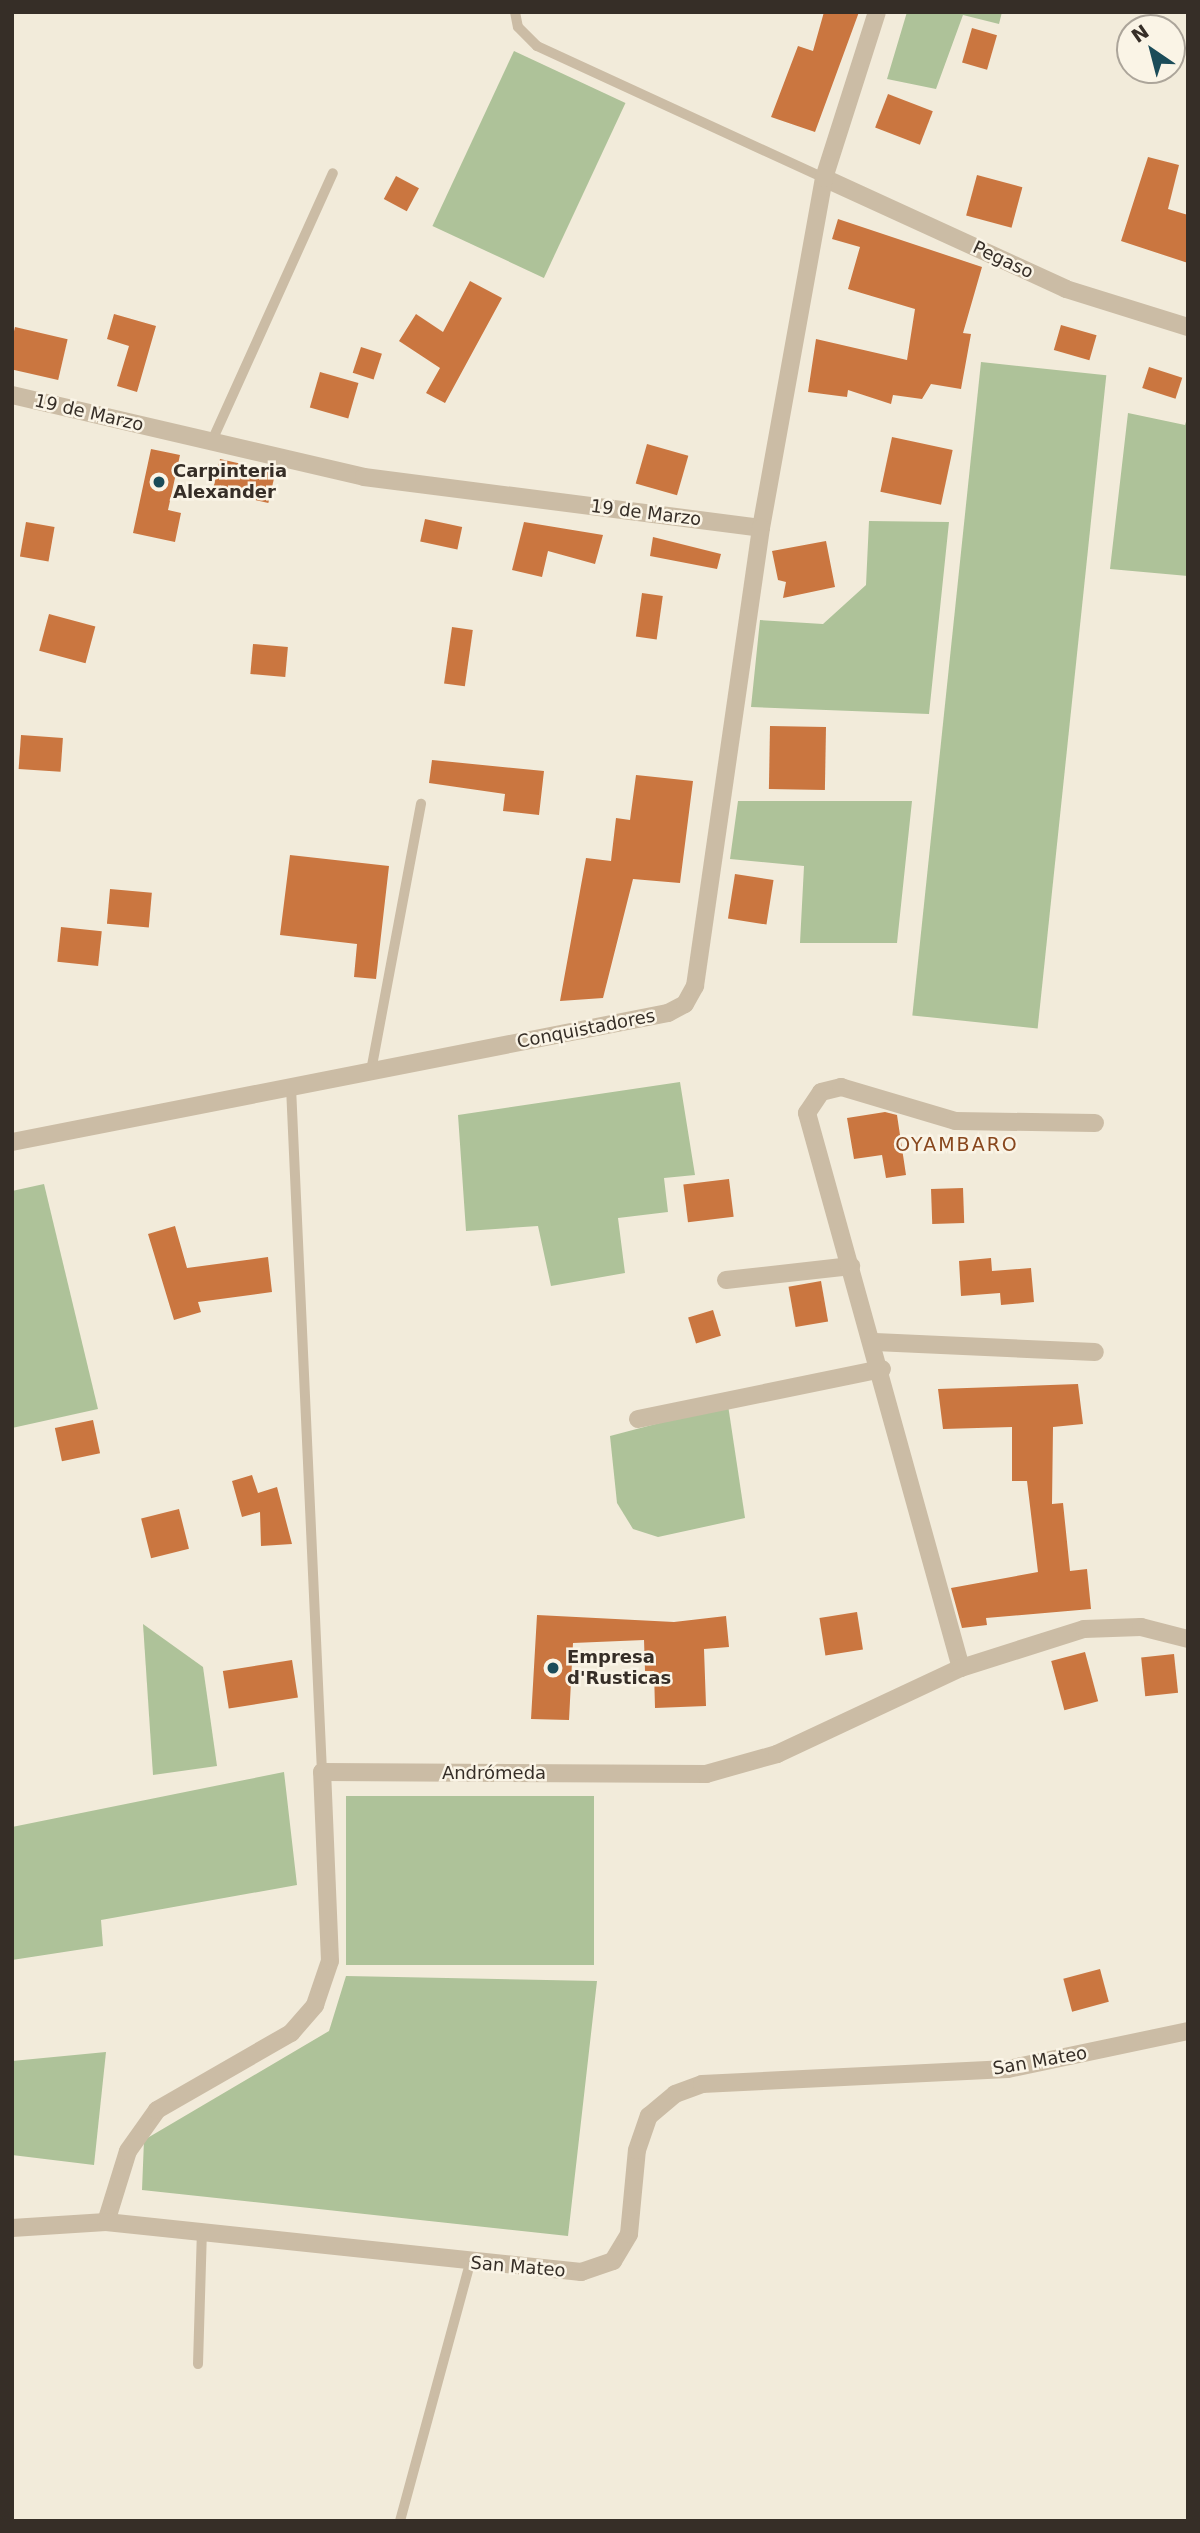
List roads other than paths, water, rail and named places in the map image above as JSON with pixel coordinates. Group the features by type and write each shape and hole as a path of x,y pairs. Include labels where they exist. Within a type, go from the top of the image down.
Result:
{"street":[{"path":"761,528 824,178 877,12"},
{"name":"Pegaso","path":"824,178 1066,289 1188,327"},
{"name":"19 de Marzo","path":"12,395 364,477 761,528"},
{"name":"Conquistadores","path":"12,1142 668,1013 685,1004 695,986 761,528"},
{"path":"961,1668 882,1370 807,1113 821,1092 841,1087 954,1121 1096,1123"},
{"path":"726,1280 851,1266"},
{"path":"874,1342 1096,1352"},
{"path":"638,1419 882,1370"},
{"name":"Andrómeda","path":"322,1772 706,1774 777,1754 961,1668 1084,1629 1141,1628 1188,1639"},
{"path":"106,2222 128,2151 157,2110 291,2033 315,2005 330,1961 322,1772"},
{"name":"San Mateo","path":"12,2228 106,2222 470,2263 581,2272 613,2261 636,2205 637,2150 649,2116 675,2094 702,2084 1008,2069 1188,2031"}],"lane":[{"path":"515,12 517,27 537,46 824,178"},
{"path":"211,443 333,173"},
{"path":"371,1071 421,804"},
{"path":"291,1087 322,1772"},
{"path":"198,2364 202,2233"},
{"path":"400,2521 470,2263"}],"place":[{"name":"Carpinteria Alexander","path":"159,482"},
{"name":"Empresa d'Rusticas","path":"553,1668"}],"district":[{"name":"OYAMBARO","path":"957,1145"}]}
